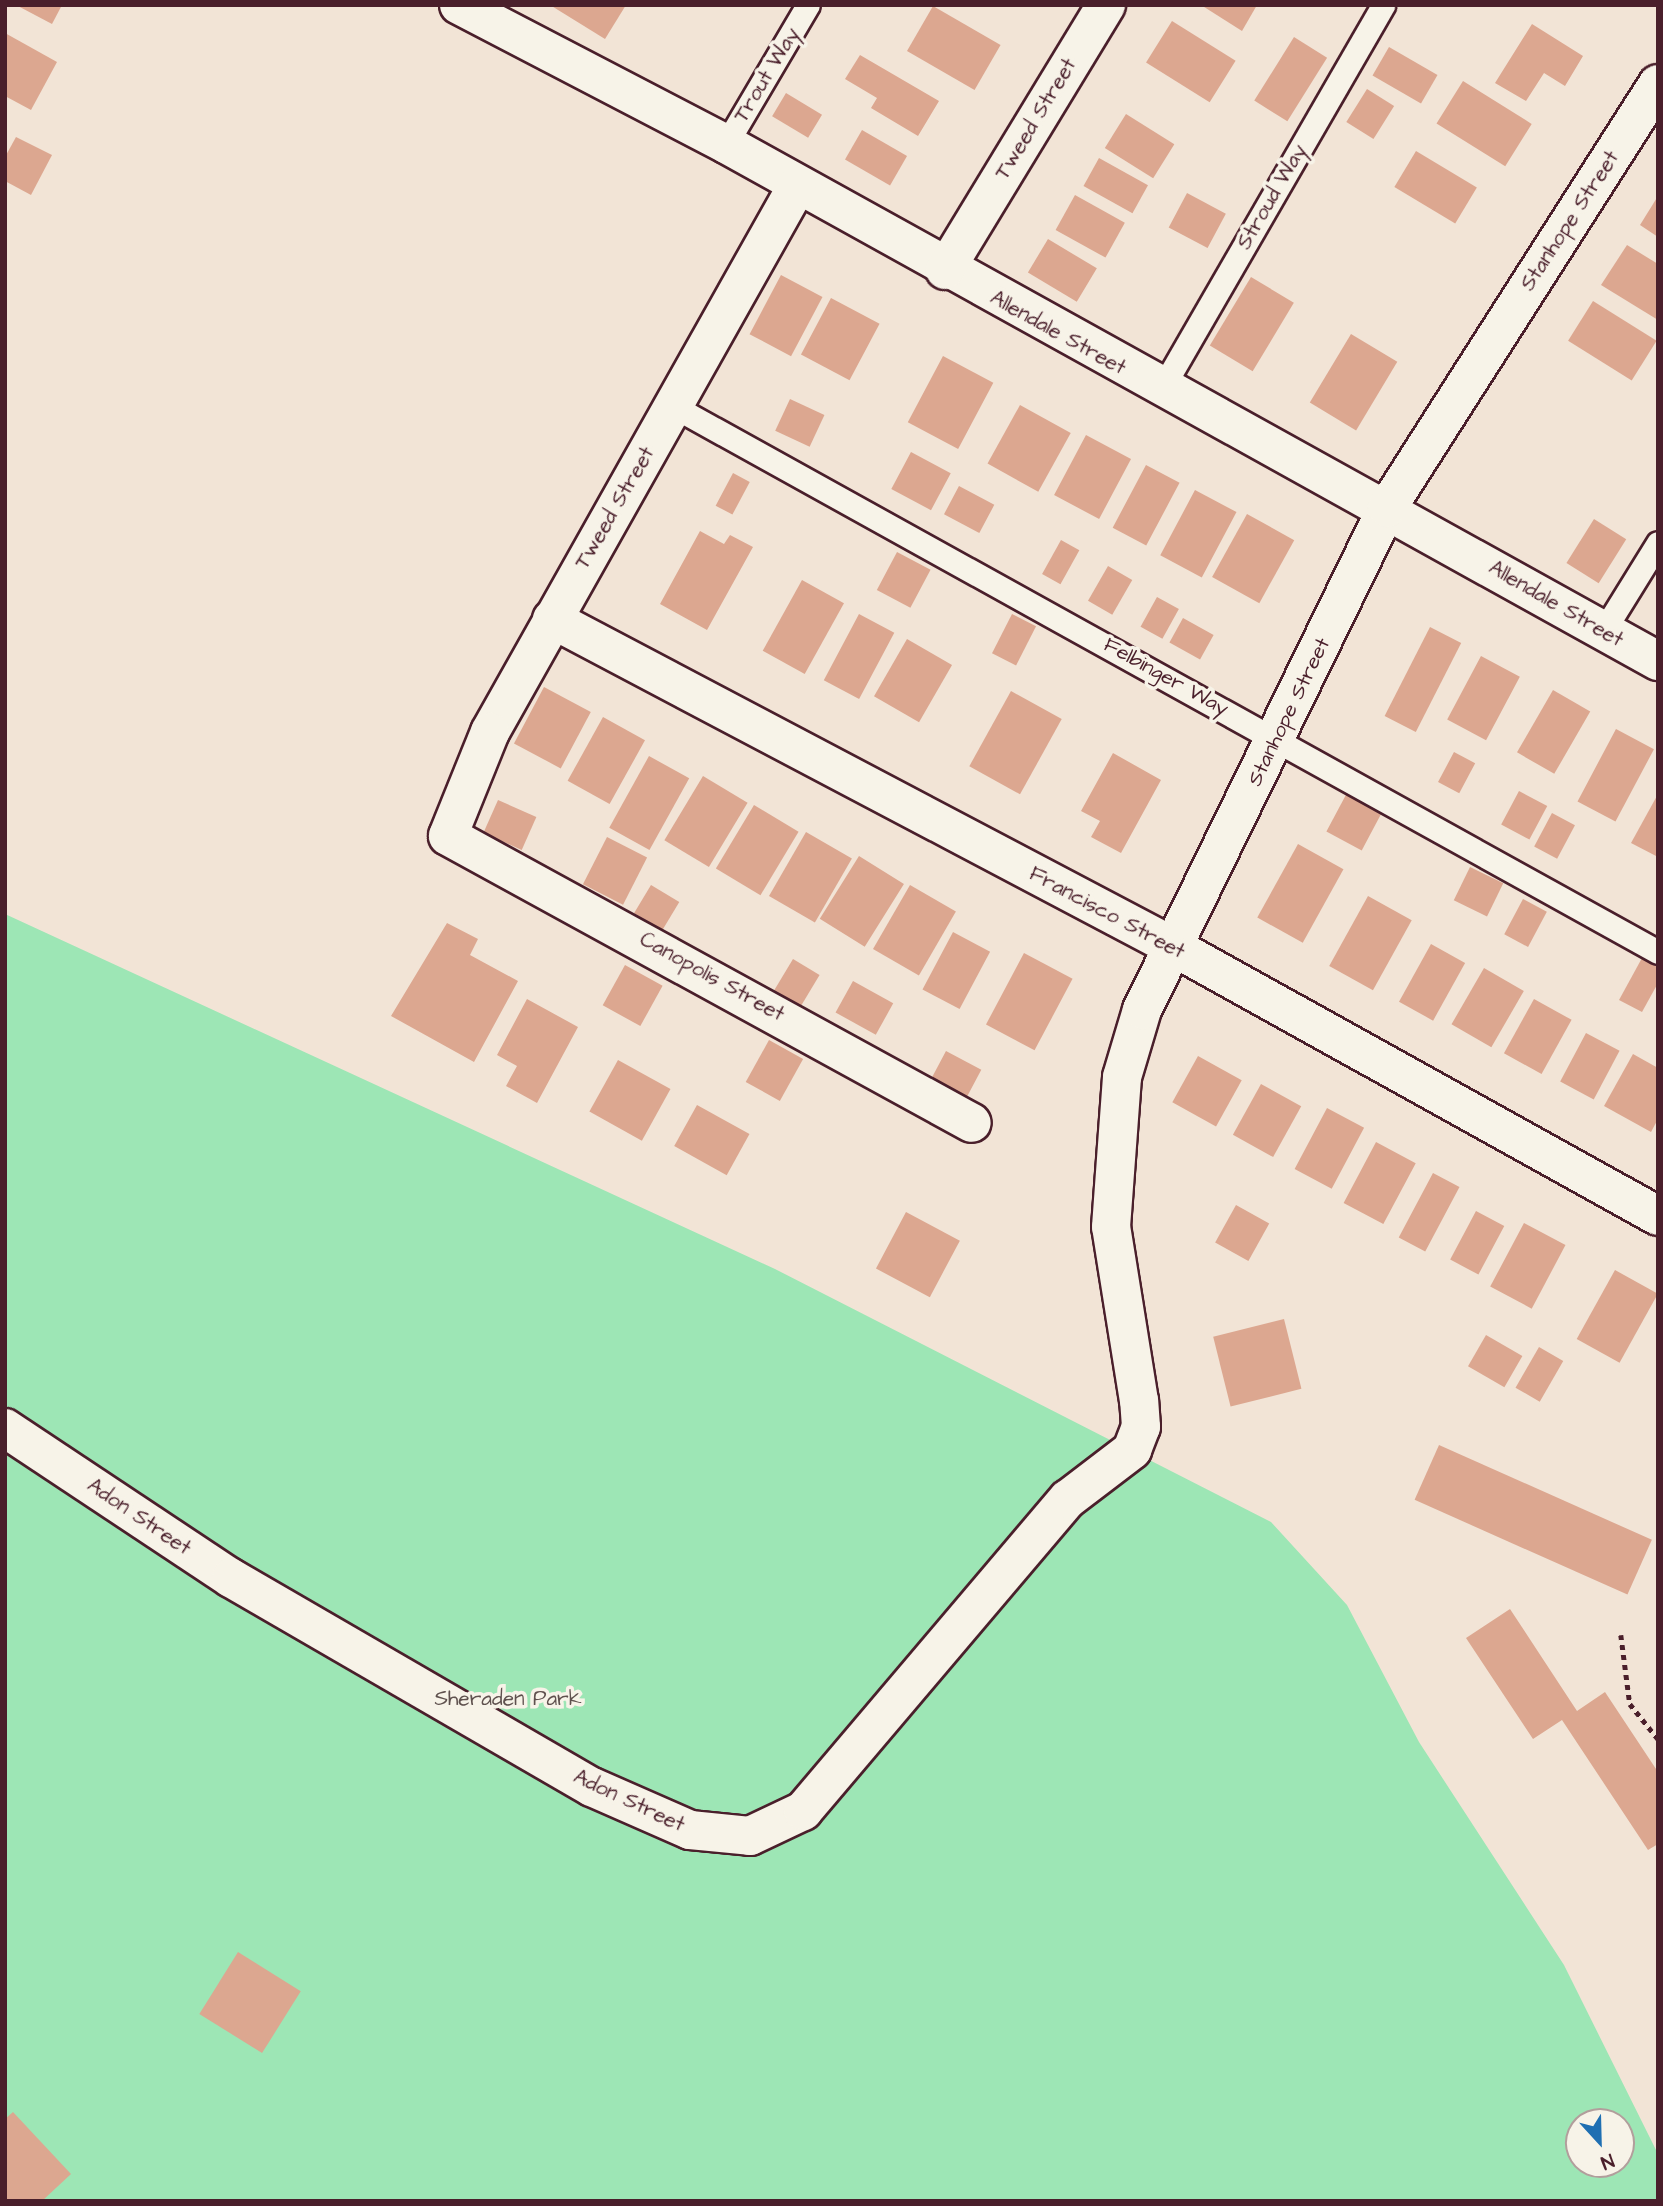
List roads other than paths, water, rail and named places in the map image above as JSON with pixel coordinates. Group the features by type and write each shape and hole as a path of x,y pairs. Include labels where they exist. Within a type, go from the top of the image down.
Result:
{"street":[{"name":"Allendale Street","path":"459,5 507,17 945,270 1161,390 1387,508 1658,661"},
{"name":"Tweed Street","path":"945,270 1106,5"},
{"name":"Stanhope Street","path":"1139,1401 1111,1227 1114,1155 1122,1077 1170,945 1278,739 1387,508 1658,84"},
{"name":"Tweed Street","path":"448,836 490,732 797,186"},
{"name":"Francisco Street","path":"552,619 1170,945 1658,1216"},
{"name":"Canopolis Street","path":"448,836 972,1123"},
{"name":"Adon Street","path":"5,1428 231,1578 581,1780 690,1830 750,1836 803,1811 1068,1499 1132,1450 1141,1427 1139,1401"}],"lane":[{"name":"Trout Way","path":"726,144 808,5"},
{"name":"Stroud Way","path":"1161,390 1383,5"},
{"name":"Felbinger Way","path":"673,406 1658,952"},
{"path":"1604,631 1658,542"}],"park label":[{"name":"Sheraden Park","path":"508,1699"}]}
